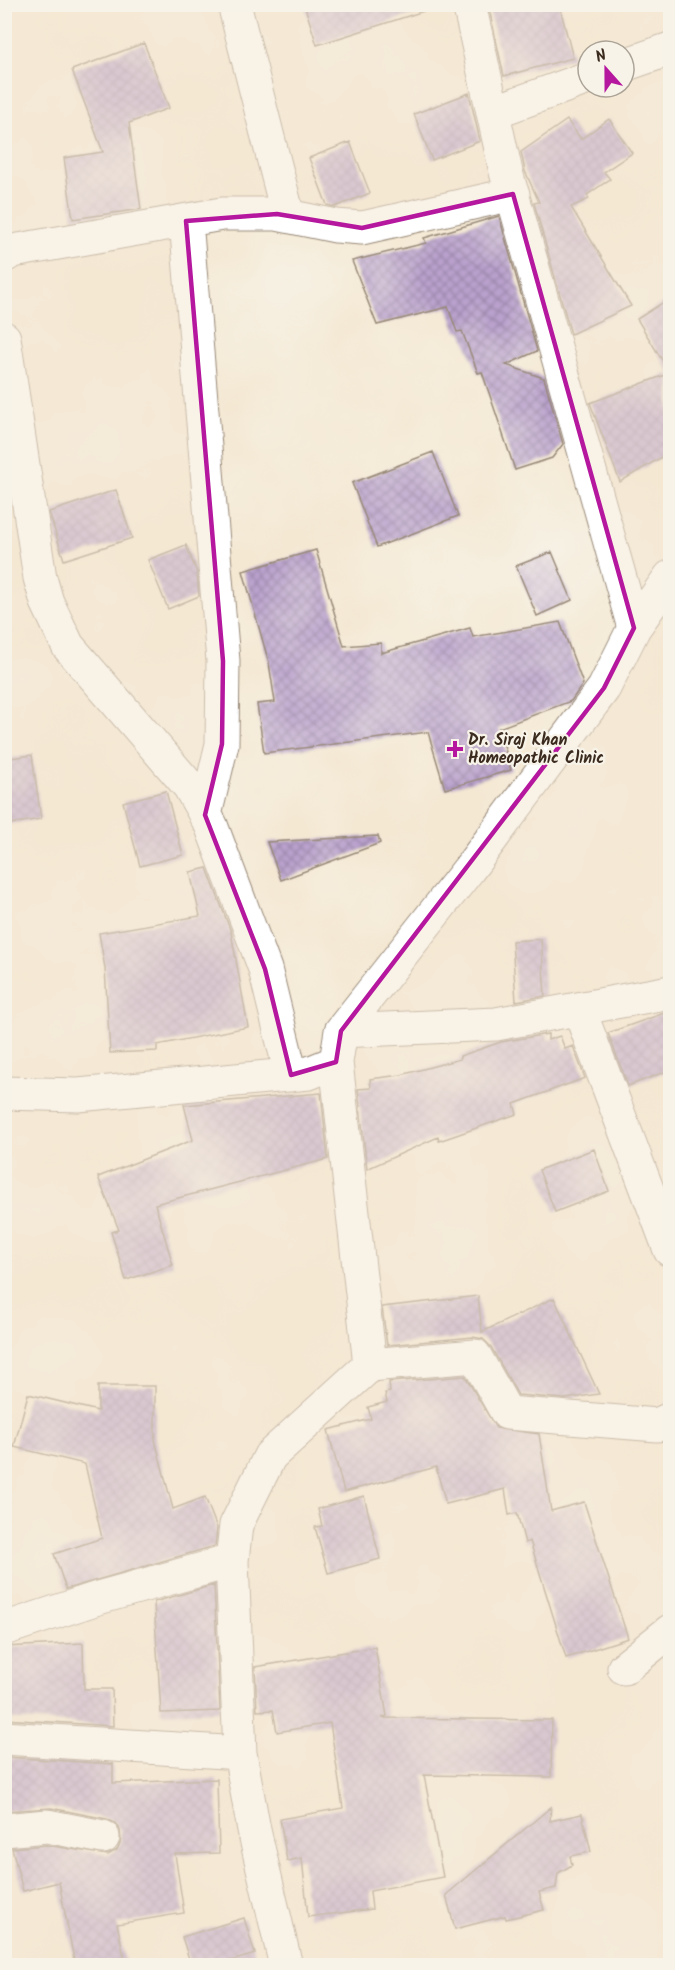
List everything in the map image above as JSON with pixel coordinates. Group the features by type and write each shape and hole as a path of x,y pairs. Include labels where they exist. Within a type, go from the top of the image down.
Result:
{"street":[{"path":"234,4 288,216"},
{"path":"470,4 513,194 634,628"},
{"path":"636,61 670,49"},
{"path":"493,112 576,82"},
{"path":"4,256 13,251 222,214 288,216 336,226 362,228 513,194"},
{"path":"186,221 223,661 222,744 205,814"},
{"path":"4,338 40,579 47,602 68,646 189,786 205,814 232,874 265,969 291,1075"},
{"path":"4,1093 78,1095 309,1073 339,1046 604,688 634,628 670,577"},
{"path":"339,1046 496,1024 670,992"},
{"path":"579,1009 670,1250"},
{"path":"339,1046 370,1365"},
{"path":"286,1965 254,1830 240,1753 232,1561 236,1525 270,1456 370,1365 475,1356 507,1413 657,1425 670,1419"},
{"path":"4,1629 98,1598 232,1561"},
{"path":"624,1668 670,1631"},
{"path":"4,1738 240,1753"},
{"path":"4,1830 46,1826 103,1837"}],"highlighted area":[{"path":"513,194 634,628 604,688 341,1031 336,1062 291,1075 265,969 205,815 222,744 223,661 186,221 277,214 362,228"}],"building":[{"path":"304,4 423,4 424,11 317,45"},
{"path":"488,4 559,4 573,58 504,76"},
{"path":"144,43 169,108 129,123 141,209 73,219 64,158 103,152 72,70"},
{"path":"469,93 480,141 432,160 414,114"},
{"path":"609,119 632,153 604,172 610,179 587,195 589,199 571,207 631,306 571,334 534,203 539,202 525,171 521,152 567,120 581,139"},
{"path":"350,142 370,193 335,207 327,205 309,158"},
{"path":"499,216 537,351 506,365 544,378 563,444 552,458 515,470 482,372 478,373 462,331 457,332 448,307 377,325 352,261 426,243 424,238"},
{"path":"670,298 670,373 637,319"},
{"path":"670,373 670,452 620,482 590,403"},
{"path":"433,452 458,516 377,547 352,483"},
{"path":"116,490 132,538 64,560 49,512"},
{"path":"186,545 197,573 199,596 168,609 148,560"},
{"path":"316,550 344,646 381,643 381,653 470,628 473,637 560,622 583,684 571,701 499,728 511,770 445,789 428,732 264,753 257,704 275,702 269,663 243,571"},
{"path":"552,552 572,600 537,616 516,566"},
{"path":"32,755 41,819 4,825 4,759"},
{"path":"166,791 183,855 140,866 123,802"},
{"path":"378,836 380,843 281,880 267,842"},
{"path":"207,868 231,932 248,1027 157,1045 157,1051 110,1053 105,968 99,933 200,916 190,872"},
{"path":"541,939 545,996 516,1001 512,941"},
{"path":"670,1011 670,1070 628,1086 608,1033"},
{"path":"548,1034 548,1040 560,1036 565,1049 573,1046 585,1078 514,1104 517,1114 439,1141 438,1137 367,1169 358,1089 371,1088 370,1079 401,1075 460,1059 460,1056 501,1042"},
{"path":"321,1093 328,1159 155,1204 173,1265 126,1280 111,1232 119,1230 98,1177 193,1140 184,1105"},
{"path":"594,1149 609,1191 555,1212 539,1170"},
{"path":"478,1296 482,1332 554,1298 599,1394 565,1399 518,1395 491,1347 483,1339 473,1337 387,1345 382,1307"},
{"path":"465,1376 496,1428 539,1434 551,1511 584,1502 628,1638 566,1658 530,1541 525,1543 517,1513 509,1515 505,1489 446,1504 436,1467 344,1492 328,1430 371,1419 368,1407 387,1402 385,1393 390,1392 389,1382"},
{"path":"98,1386 155,1386 155,1440 173,1509 205,1497 217,1528 215,1546 66,1589 54,1554 102,1538 85,1464 14,1447 28,1394 98,1411"},
{"path":"364,1496 380,1559 328,1573 315,1527 322,1526 318,1509"},
{"path":"214,1585 220,1711 161,1713 154,1602"},
{"path":"83,1643 84,1689 112,1689 113,1726 4,1719 4,1647"},
{"path":"375,1647 387,1716 382,1718 552,1720 551,1777 424,1775 443,1877 370,1891 372,1909 308,1917 302,1858 287,1861 280,1819 343,1808 330,1723 277,1732 273,1710 257,1711 255,1667"},
{"path":"4,1757 113,1764 113,1783 217,1779 219,1853 175,1854 184,1913 117,1924 126,1965 75,1965 59,1882 23,1891 12,1848 46,1845 108,1855 117,1850 121,1841 120,1830 115,1823 107,1819 51,1808 4,1811"},
{"path":"551,1807 550,1821 582,1814 591,1852 570,1856 572,1865 558,1873 556,1888 539,1892 544,1910 506,1919 505,1916 455,1929 446,1895"},
{"path":"244,1918 255,1954 218,1965 191,1965 182,1937"}],"place":[{"name":"Dr. Siraj Khan Homeopathic Clinic","path":"455,749"}]}
